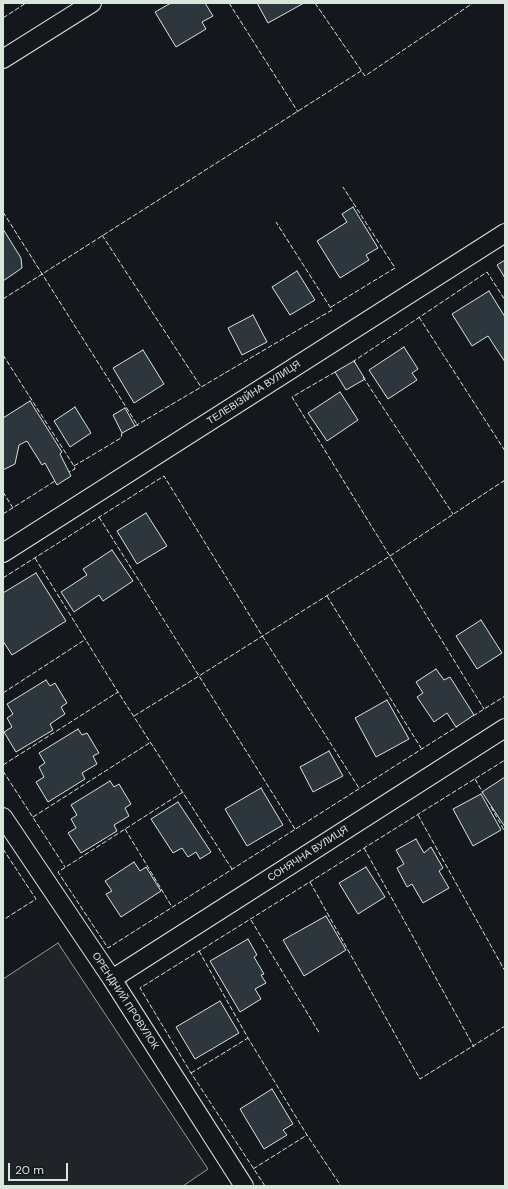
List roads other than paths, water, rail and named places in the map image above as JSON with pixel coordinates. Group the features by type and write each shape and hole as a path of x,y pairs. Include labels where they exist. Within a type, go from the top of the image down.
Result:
{"street":[{"path":"3,59 92,3"},
{"name":"ТЕЛЕВІЗІЙНА ВУЛИЦЯ","path":"3,554 505,233"},
{"name":"СОНЯЧНА ВУЛИЦЯ","path":"112,979 505,728"},
{"name":"ОРЕНДНИЙ ПРОВУЛОК","path":"3,817 112,979 244,1186"}]}
